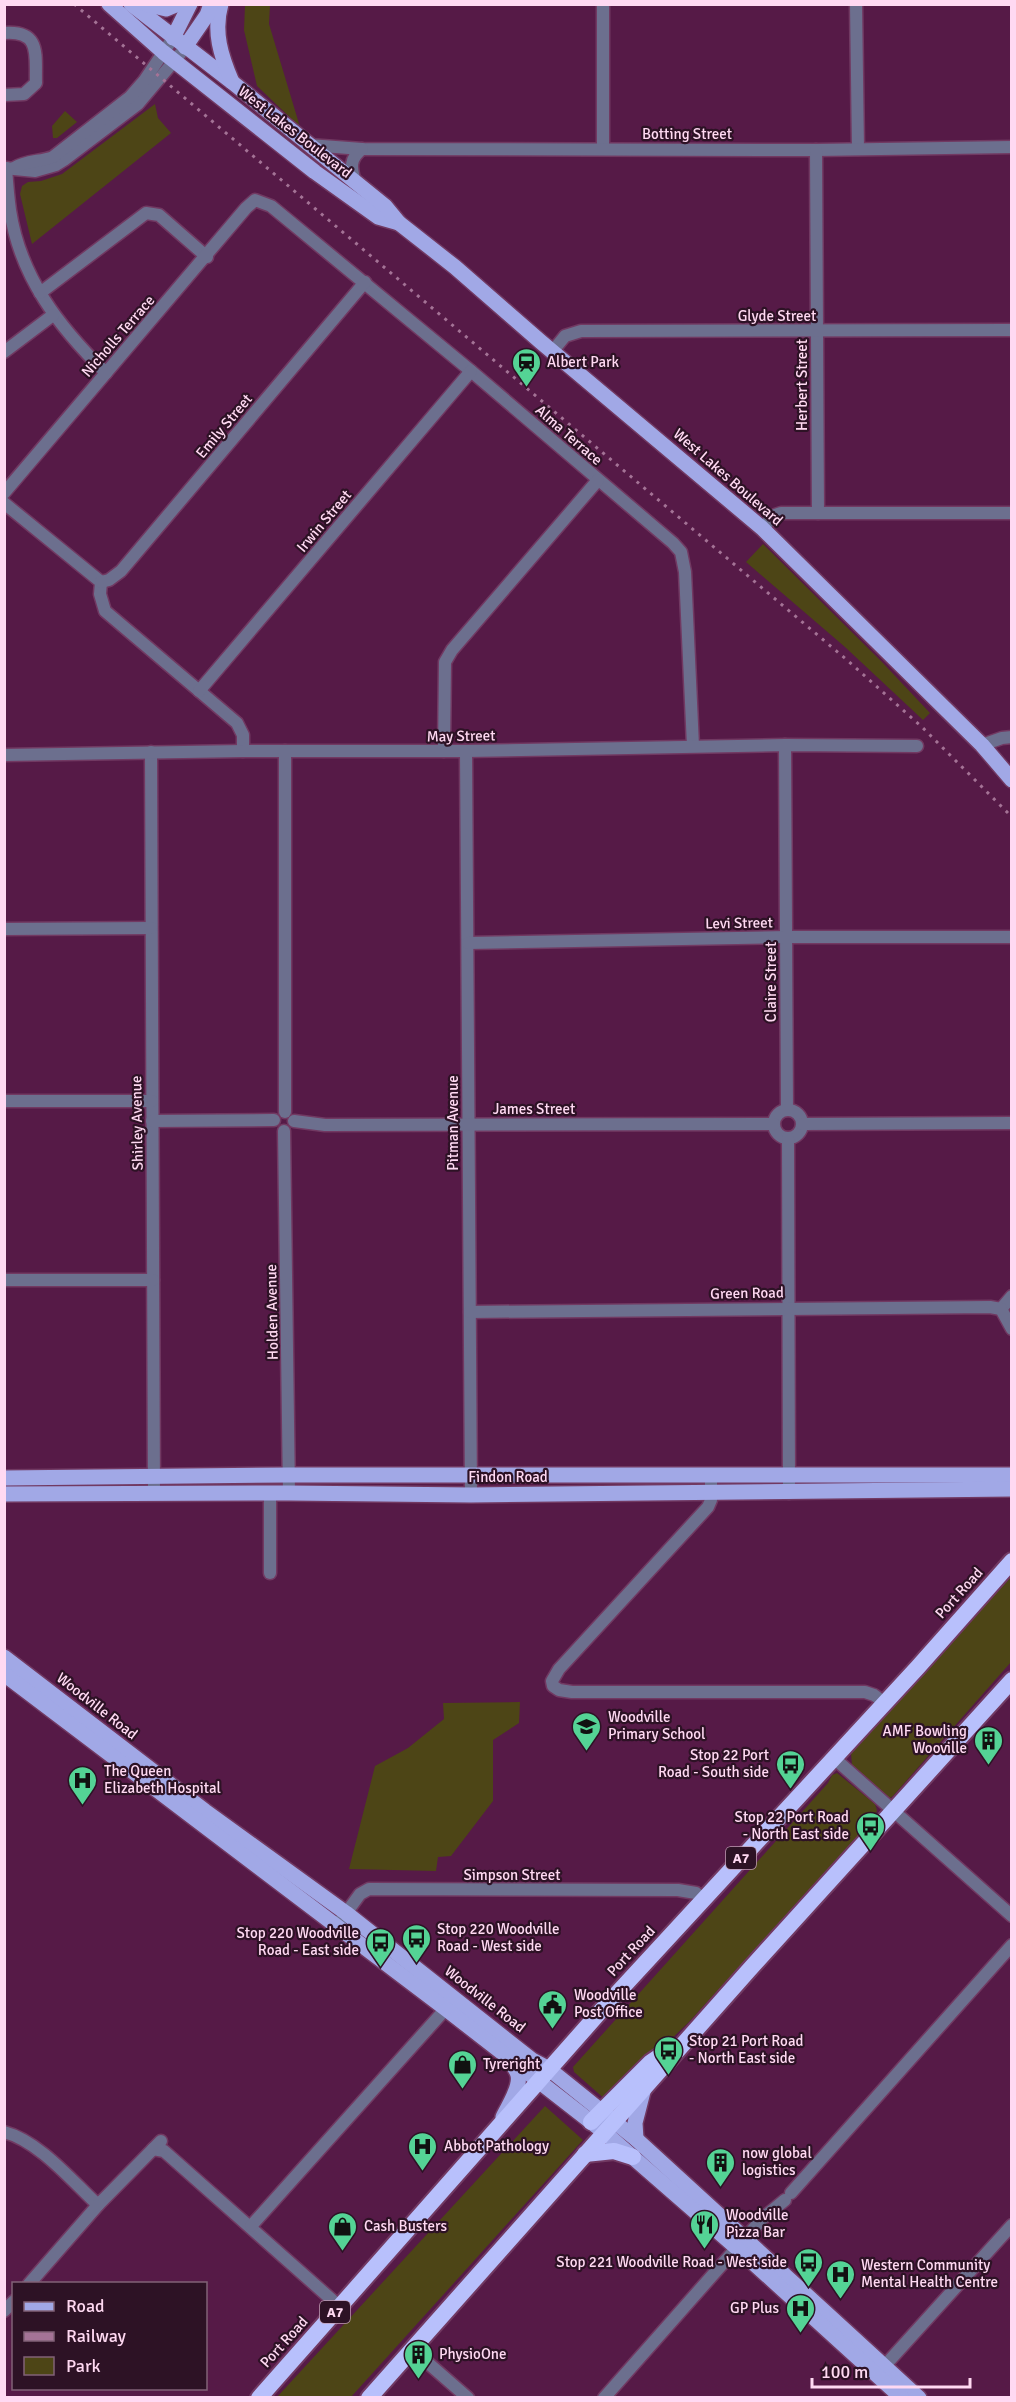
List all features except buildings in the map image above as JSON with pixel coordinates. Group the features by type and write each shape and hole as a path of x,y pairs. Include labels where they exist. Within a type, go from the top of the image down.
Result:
{"highway":[{"name":"Port Road","path":"259,2397 497,2127 1011,1562"},
{"path":"603,2122 644,2088 1011,1680"},
{"path":"369,2397 585,2154 603,2122 651,2062 690,2036"},
{"path":"585,2154 614,2151 633,2157"}],"main road":[{"name":"West Lakes Boulevard","path":"109,4 169,56 306,165 378,217 399,223"},
{"name":"West Lakes Boulevard","path":"131,4 386,206 399,223 455,267 552,352 762,528 982,746 1011,780"},
{"path":"145,4 166,9 178,4"},
{"path":"172,38 190,4"},
{"path":"185,47 207,15 210,4"},
{"name":"West Lakes Boulevard","path":"221,4 216,20 218,41 232,82"},
{"name":"Findon Road","path":"4,1478 289,1475 1011,1475"},
{"name":"Findon Road","path":"4,1494 289,1493 471,1496 1011,1489"},
{"name":"Woodville Road","path":"4,1657 205,1811 346,1914 509,2058 544,2075 603,2122 633,2157 741,2243"},
{"name":"Woodville Road","path":"4,1674 336,1927 536,2063 544,2075"},
{"path":"497,2127 514,2095 518,2080 518,2074 509,2058"},
{"path":"636,2139 635,2123 644,2088"},
{"name":"Woodville Road","path":"603,2122 636,2139 741,2243 910,2396"}],"street":[{"path":"603,4 603,149"},
{"path":"856,4 858,149"},
{"path":"4,33 15,32 28,36 35,45 36,83 24,94 4,95"},
{"path":"169,56 172,38"},
{"path":"106,373 53,315 9,229 8,168 35,171 56,165 131,110 169,56 185,47"},
{"name":"Botting Street","path":"309,146 362,149 816,150 1011,147"},
{"path":"355,182 352,162 362,149"},
{"name":"Herbert Street","path":"816,150 818,513"},
{"name":"Nicholls Terrace","path":"4,493 255,200"},
{"name":"Alma Terrace","path":"255,200 271,206 365,282 674,543 681,552 686,572 693,746"},
{"path":"40,293 146,213 159,215 207,257"},
{"name":"Emily Street","path":"101,582 110,580 121,571 365,282"},
{"path":"4,352 53,315"},
{"name":"Glyde Street","path":"552,352 565,336 581,331 1011,330"},
{"name":"Irwin Street","path":"199,691 471,371"},
{"path":"444,751 445,662 452,650 598,480"},
{"path":"4,503 101,582 100,594 105,611 237,723 243,735 243,751"},
{"path":"762,528 775,515 781,513 1011,513"},
{"path":"982,746 1011,737"},
{"name":"May Street","path":"4,755 243,751 466,751 785,745 917,746"},
{"name":"Claire Street","path":"785,745 787,1110"},
{"path":"285,751 285,1112"},
{"name":"Pitman Avenue","path":"466,751 471,1496"},
{"name":"Shirley Avenue","path":"151,752 154,1494"},
{"path":"4,929 151,928"},
{"name":"Levi Street","path":"468,943 786,937 1011,937"},
{"path":"4,1101 152,1101"},
{"path":"787,1110 799,1115 802,1124 796,1135 788,1138 776,1133 774,1124 776,1116 787,1110"},
{"path":"285,1112 292,1115 294,1121 291,1128 284,1131 277,1128 274,1120 278,1114 285,1112"},
{"path":"152,1121 274,1120"},
{"name":"James Street","path":"294,1121 325,1125 774,1124"},
{"path":"802,1124 1011,1123"},
{"name":"Holden Avenue","path":"284,1131 289,1493"},
{"path":"788,1138 789,1493"},
{"path":"4,1280 153,1280"},
{"path":"1011,1296 1001,1309 1011,1329"},
{"name":"Green Road","path":"470,1312 788,1308 990,1307 1001,1309"},
{"path":"711,1474 711,1494 708,1507 559,1669 552,1681 553,1686 559,1690 582,1692 865,1692 885,1703"},
{"path":"270,1493 270,1573"},
{"path":"834,1758 894,1809 900,1818 1011,1916"},
{"name":"Simpson Street","path":"336,1927 360,1894 369,1889 678,1890 696,1893 703,1899"},
{"path":"604,2397 763,2218 788,2197 1011,1945"},
{"path":"251,2226 450,2004"},
{"path":"4,2133 15,2135 37,2149 98,2205"},
{"path":"30,2282 98,2205 157,2145 340,2307"},
{"path":"881,2371 1010,2231"},
{"path":"412,2349 468,2397"}],"green space":[{"path":"245,5 270,5 269,24 300,127 257,86 244,30"},
{"path":"155,104 158,118 171,133 32,244 20,194 22,186 28,182 41,181 62,174"},
{"path":"65,111 77,122 57,138 53,138 52,126"},
{"path":"763,544 930,713 923,720 845,647 746,562"},
{"path":"1011,1577 1011,1662 893,1796 890,1798 886,1796 852,1765 851,1753"},
{"path":"520,1702 519,1723 493,1740 493,1801 451,1856 438,1857 436,1871 349,1869 375,1766 408,1748 444,1719 443,1703"},
{"path":"837,1773 875,1804 877,1810 875,1817 689,2022 607,2101 574,2072 573,2067 828,1783 832,1775"},
{"path":"545,2106 583,2140 351,2397 277,2397"}],"railway":[{"path":"74,4 847,660 922,727 1012,817"}],"place":[{"name":"Albert Park","path":"526,388"},
{"name":"Woodville Primary School","path":"587,1752"},
{"name":"AMF Bowling Wooville","path":"988,1766"},
{"name":"Stop 22 Port Road - South side","path":"790,1790"},
{"name":"The Queen Elizabeth Hospital","path":"83,1806"},
{"name":"Stop 22 Port Road - North East side","path":"870,1852"},
{"name":"Stop 220 Woodville Road - West side","path":"416,1964"},
{"name":"Stop 220 Woodville Road - East side","path":"380,1968"},
{"name":"Woodville Post Office","path":"553,2030"},
{"name":"Stop 21 Port Road - North East side","path":"668,2076"},
{"name":"Tyreright","path":"462,2090"},
{"name":"Abbot Pathology","path":"423,2172"},
{"name":"now global logistics","path":"721,2188"},
{"name":"Woodville Pizza Bar","path":"705,2250"},
{"name":"Cash Busters","path":"343,2252"},
{"name":"Stop 221 Woodville Road - West side","path":"808,2288"},
{"name":"Western Community Mental Health Centre","path":"840,2300"},
{"name":"GP Plus","path":"800,2334"},
{"name":"PhysioOne","path":"418,2380"}]}
